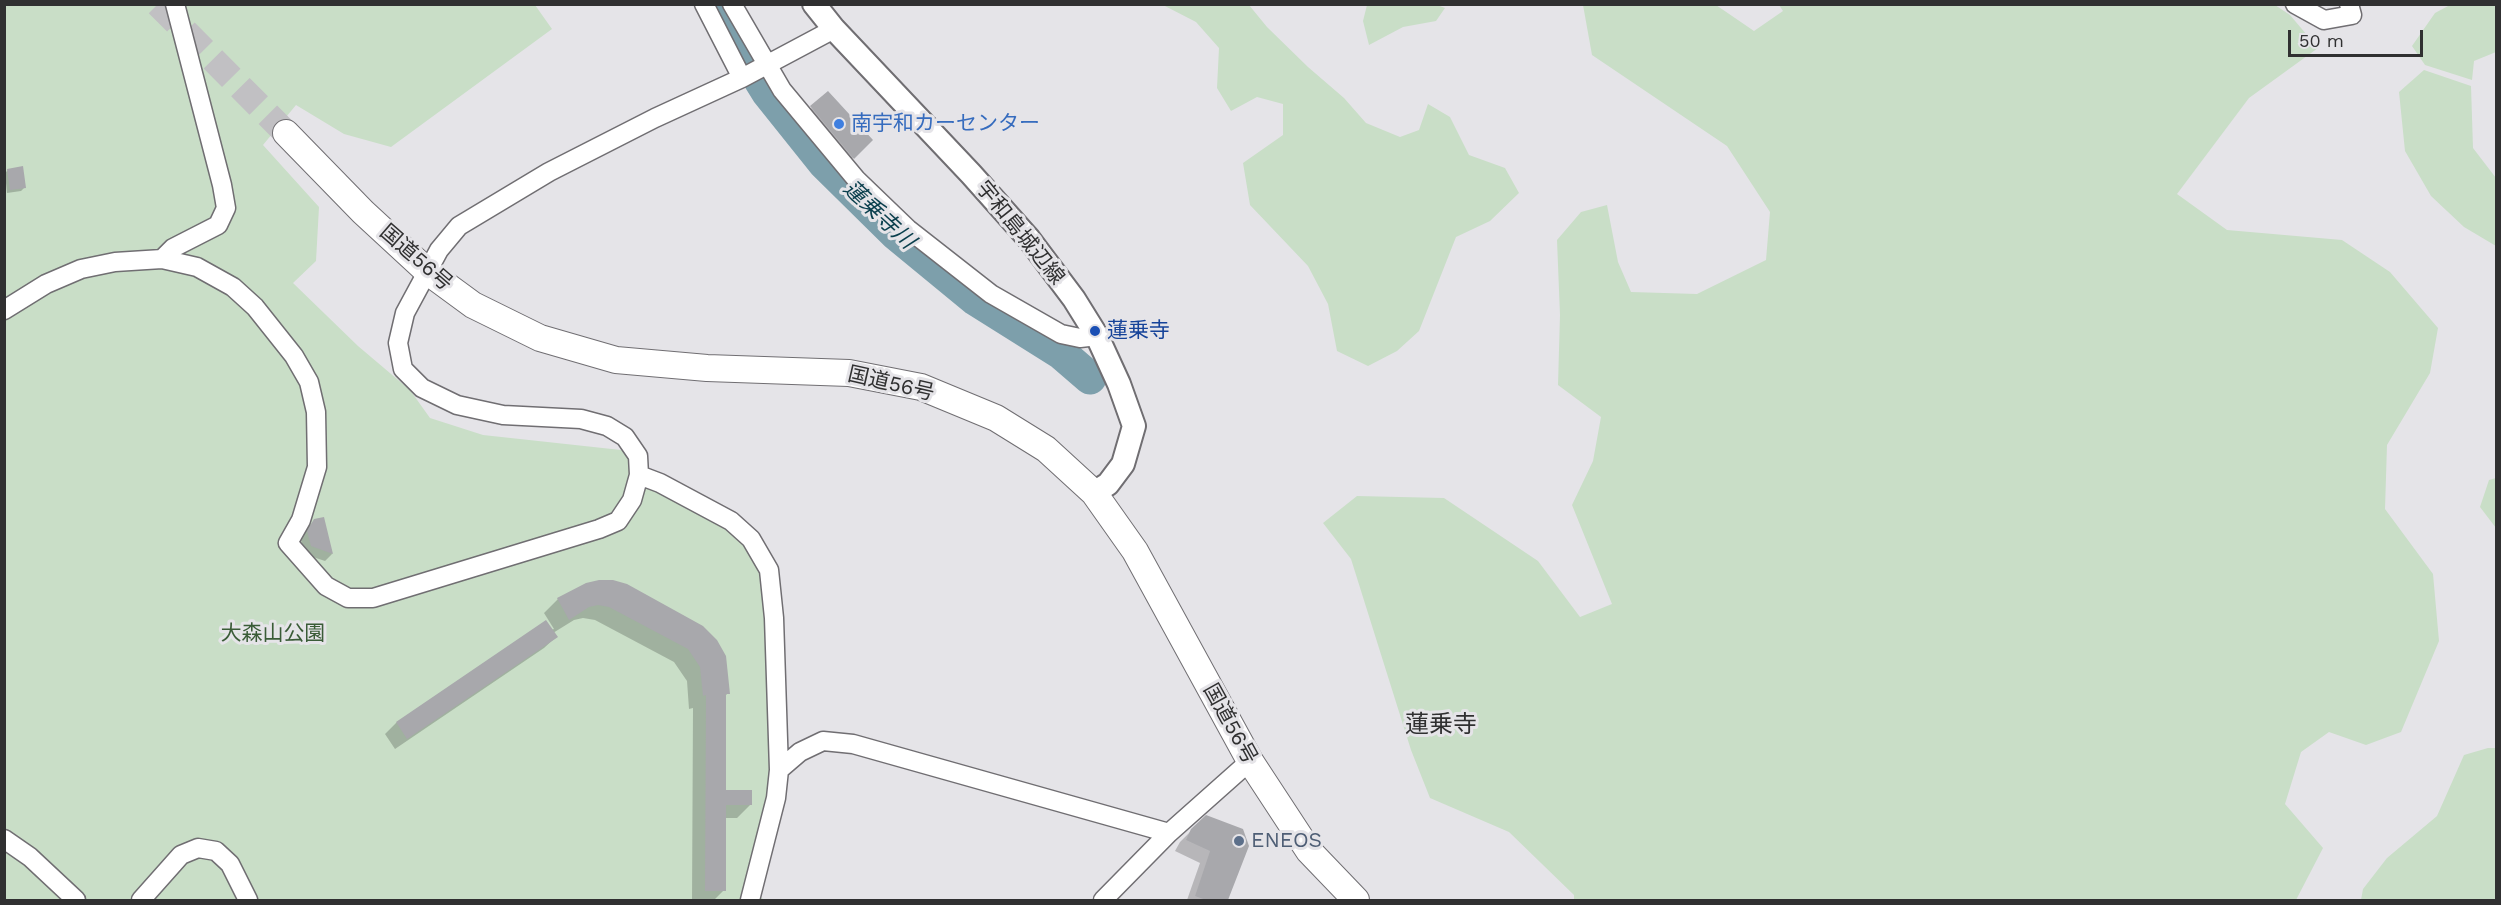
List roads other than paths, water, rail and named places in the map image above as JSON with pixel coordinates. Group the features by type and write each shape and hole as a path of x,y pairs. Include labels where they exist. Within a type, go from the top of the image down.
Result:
{"highway":[{"name":"国道56号","path":"286,133 363,212 428,272 473,306 540,338 616,360 707,368 849,373 921,387 996,418 1046,449 1094,493 1135,551 1250,760 1309,850 1356,900"}],"main road":[{"name":"宇和島城辺線","path":"814,4 834,29 1029,239 1074,299 1097,336 1119,384 1134,426 1123,464 1108,484 1094,493"}],"street":[{"path":"156,260 172,248 218,225 226,208 175,4"},
{"path":"704,4 742,78"},
{"path":"732,4 782,90 856,179 908,229 992,294 1061,334 1080,338 1097,336"},
{"path":"2295,4 2324,20 2352,15 2349,4"},
{"path":"4,309 46,285 81,269 115,262 156,260 197,267 233,286 255,307 294,356 309,382 316,412 317,467 301,520 288,543 326,586 348,598 373,598 566,539 618,521 632,500 639,475 638,456 625,437 607,426 581,419 504,415 457,405 422,388 403,369 398,343 405,313 439,250 459,226 549,172 655,118 742,78 834,29"},
{"path":"639,475 660,483 731,521 751,539 769,570 774,618 778,770 776,798 750,900"},
{"path":"778,770 800,752 823,741 853,744 1169,833"},
{"path":"1103,900 1169,833 1250,760"},
{"path":"4,839 30,857 76,900"},
{"path":"141,900 181,855 198,848 216,851 230,864 248,900"}],"waterway":[{"name":"蓮乗寺川","path":"717,4 729,30 768,93 824,163 896,234 975,299 1061,353 1090,378"}],"tunnel":[{"path":"158,4 286,133"}],"place":[{"name":"南宇和カーセンター","path":"839,124"},
{"name":"蓮乗寺","path":"1095,331"},
{"name":"ENEOS","path":"1239,841"}],"district":[{"name":"蓮乗寺","path":"1441,725"}],"park label":[{"name":"大森山公園","path":"273,634"}]}
